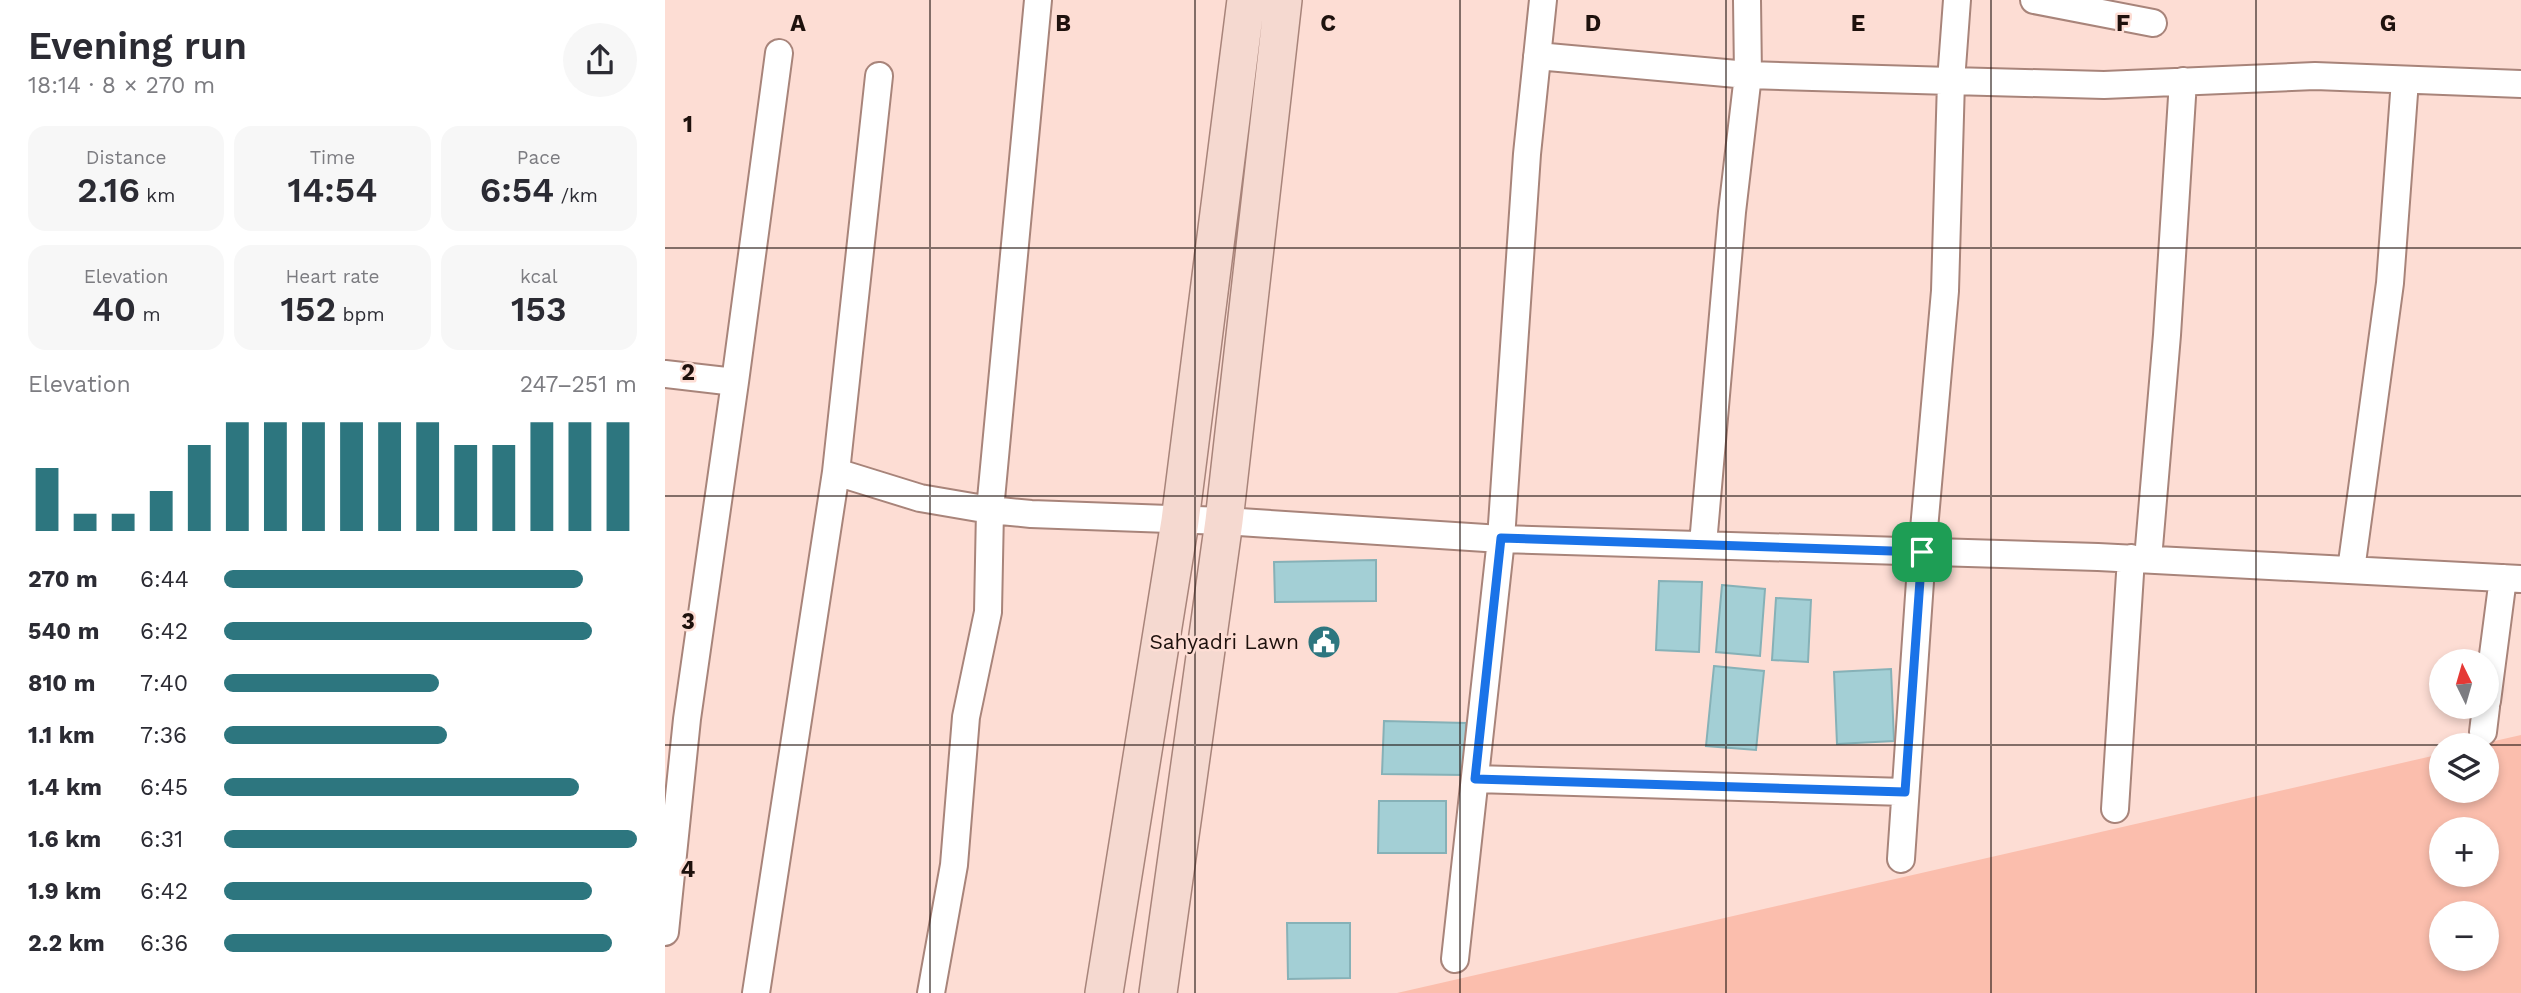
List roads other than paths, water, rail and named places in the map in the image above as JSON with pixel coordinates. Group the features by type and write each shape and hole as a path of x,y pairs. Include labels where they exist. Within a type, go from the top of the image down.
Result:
{"street":[{"path":"931,993 954,865 966,717 988,612 990,510 1038,0"},
{"path":"1104,993 1180,521 1246,0"},
{"path":"1158,993 1224,521 1283,0"},
{"path":"1455,959 1501,538 1526,168 1543,0"},
{"path":"1703,544 1732,212 1748,75 1747,0"},
{"path":"1901,859 1922,552 1945,291 1951,81 1957,0"},
{"path":"2034,0 2153,23"},
{"path":"665,932 676,717 735,382 779,53"},
{"path":"1537,56 1748,75 1951,81 2104,85 2315,76 2521,84"},
{"path":"756,993 837,472 879,76"},
{"path":"2351,570 2390,283 2405,80"},
{"path":"2115,809 2140,559 2167,335 2183,81"},
{"path":"665,374 735,382"},
{"path":"837,472 920,498 990,510 1501,538 2140,559 2512,578 2498,649"},
{"path":"1475,779 1905,792"}],"place":[{"name":"Sahyadri Lawn","path":"1324,642"}]}
